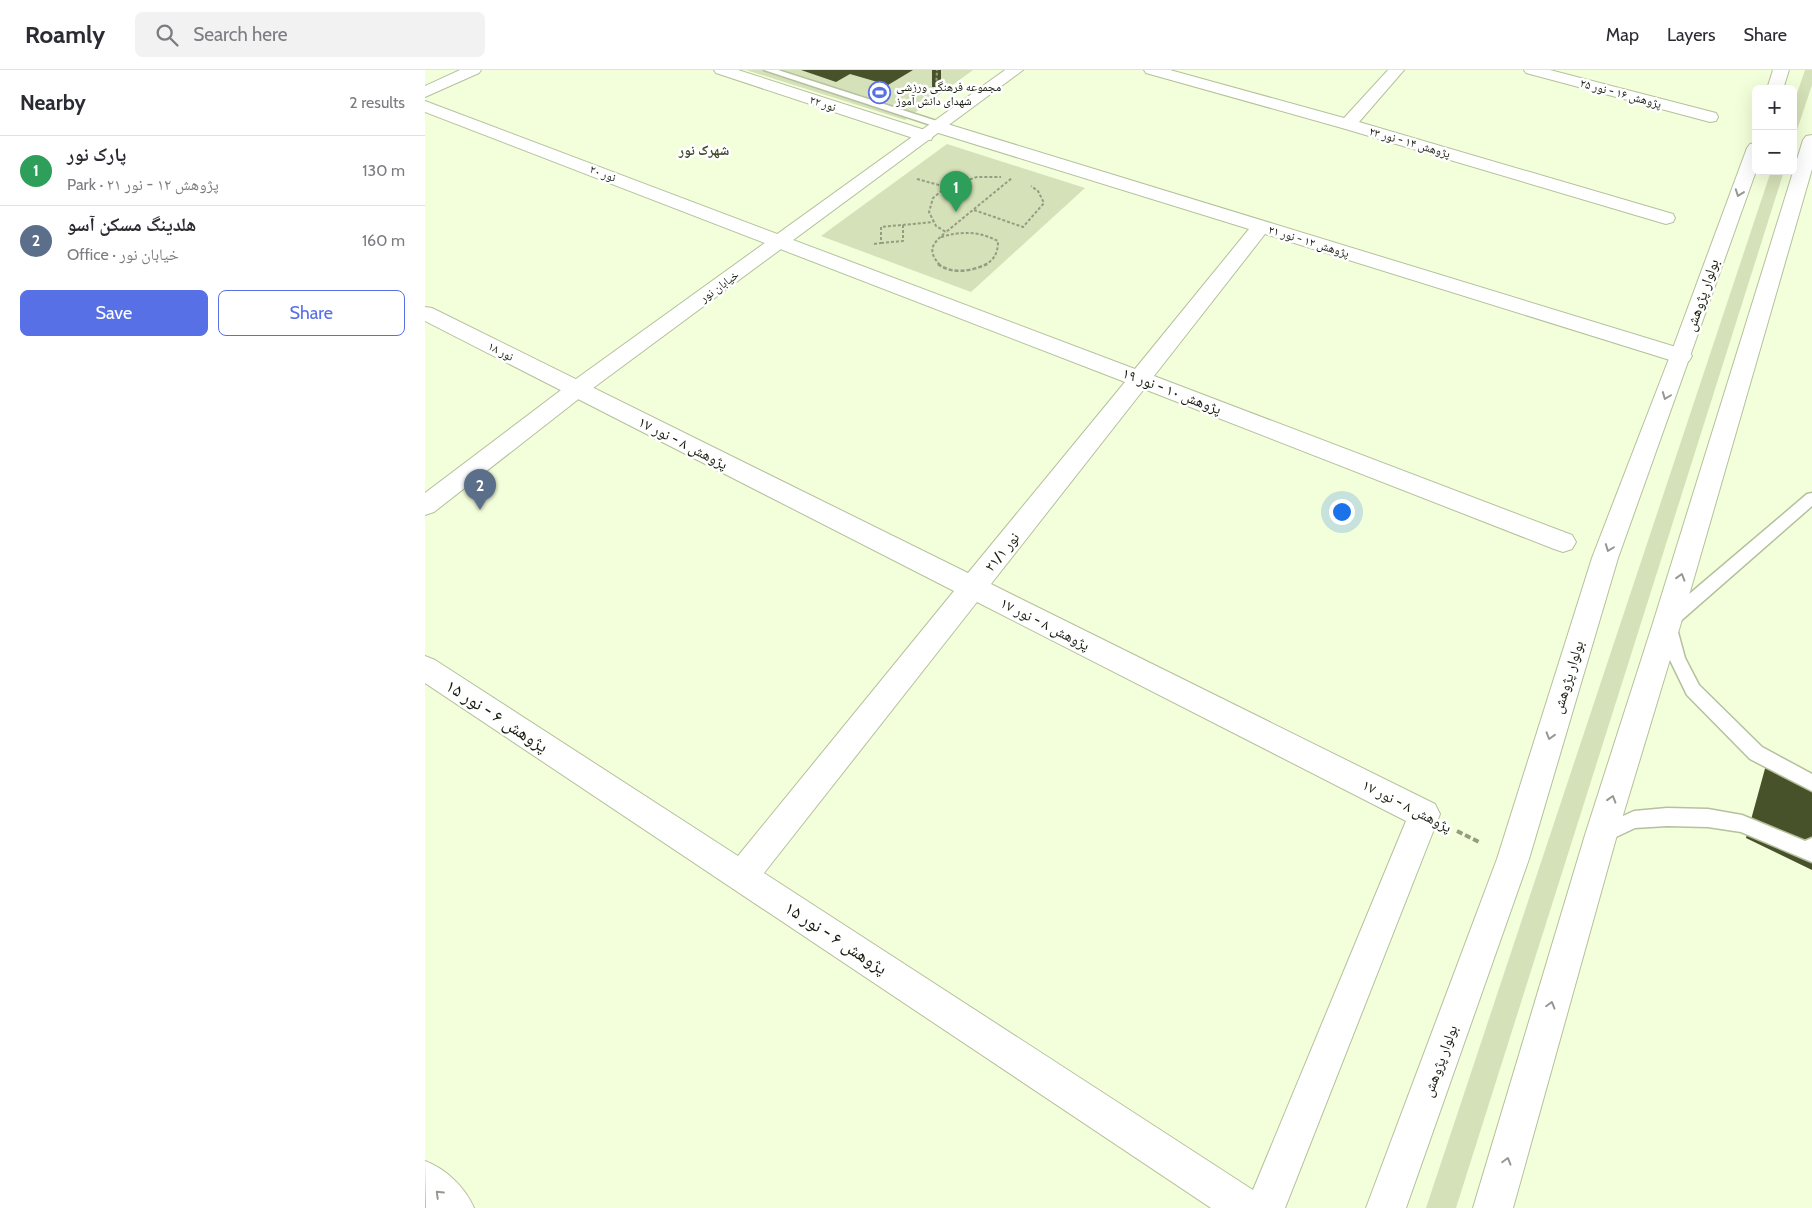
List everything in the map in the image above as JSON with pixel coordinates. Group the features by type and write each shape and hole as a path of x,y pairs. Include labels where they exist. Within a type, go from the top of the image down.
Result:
{"street":[{"path":"425,92 473,70"},
{"name":"نور ۲۲","path":"722,70 934,129"},
{"name":"خیابان نور","path":"425,506 577,390 1015,70"},
{"name":"پژوهش ۱۴ - نور ۲۳","path":"1152,70 1348,124 1666,218"},
{"path":"1348,124 1396,70"},
{"name":"پژوهش ۱۶ - نور ۲۵","path":"1532,70 1710,117"},
{"path":"1776,85 1781,70"},
{"name":"نور ۲۰","path":"425,106 781,241"},
{"name":"پژوهش ۱۲ - نور ۲۱","path":"934,129 1681,356"},
{"path":"1493,1208 1601,835 1667,623 1812,140"},
{"name":"بولوار پژوهش","path":"1386,1208 1513,859 1605,558 1752,159"},
{"name":"نور ۲۱/۱","path":"743,876 1261,227"},
{"name":"پژوهش ۱۰ - نور ۱۹","path":"781,241 1563,542"},
{"name":"نور ۱۸","path":"425,314 577,390"},
{"name":"پژوهش ۸ - نور ۱۷","path":"577,390 1424,814"},
{"name":"پژوهش ۶ - نور ۱۵","path":"425,668 1245,1208"},
{"path":"1265,1208 1424,814"},
{"path":"425,1180 454,1208"}],"lane":[{"path":"769,70 934,129"},
{"path":"1812,498 1667,623 1677,658 1693,690 1735,734 1757,753 1812,783"},
{"path":"1601,835 1634,820 1667,817 1708,818 1742,824 1811,853 1812,847"}],"path":[{"path":"936,87 937,70"},
{"path":"946,232 933,222 929,212 937,193 946,187 977,177 1012,178 1018,180"},
{"path":"917,178 946,187"},
{"path":"941,237 955,232 979,232 998,241 999,248 996,255 982,268 955,270 943,267 932,255 932,249 935,242 946,232 1012,178"},
{"path":"973,210 1023,227 1045,203 1038,191 1028,184"},
{"path":"881,243 881,228 933,222"},
{"path":"874,244 903,242 903,225"},
{"name":"پژوهش ۸ - نور ۱۷","path":"1424,814 1513,859"}],"green space":[{"name":"مجموعه فرهنگی ورزشی شهدای دانش آموز","path":"746,70 973,70 905,120"},
{"path":"1805,70 1812,70 1812,85 1797,130 1797,93"},
{"path":"947,144 1085,188 971,292 821,236"},
{"path":"1770,175 1783,175 1456,1208 1426,1208"}],"building":[{"path":"801,70 913,70 888,85 850,74 836,82"},
{"path":"932,70 941,70 941,87 932,87"},
{"path":"1769,754 1812,773 1812,870 1746,838"}],"place":[{"name":"مجموعه فرهنگی ورزشی شهدای دانش آموز","path":"880,93"},
{"name":"پارک نور","path":"956,212"},
{"name":"هلدینگ مسکن آسو","path":"480,510"}],"district":[{"name":"شهرک نور","path":"704,150"}]}
